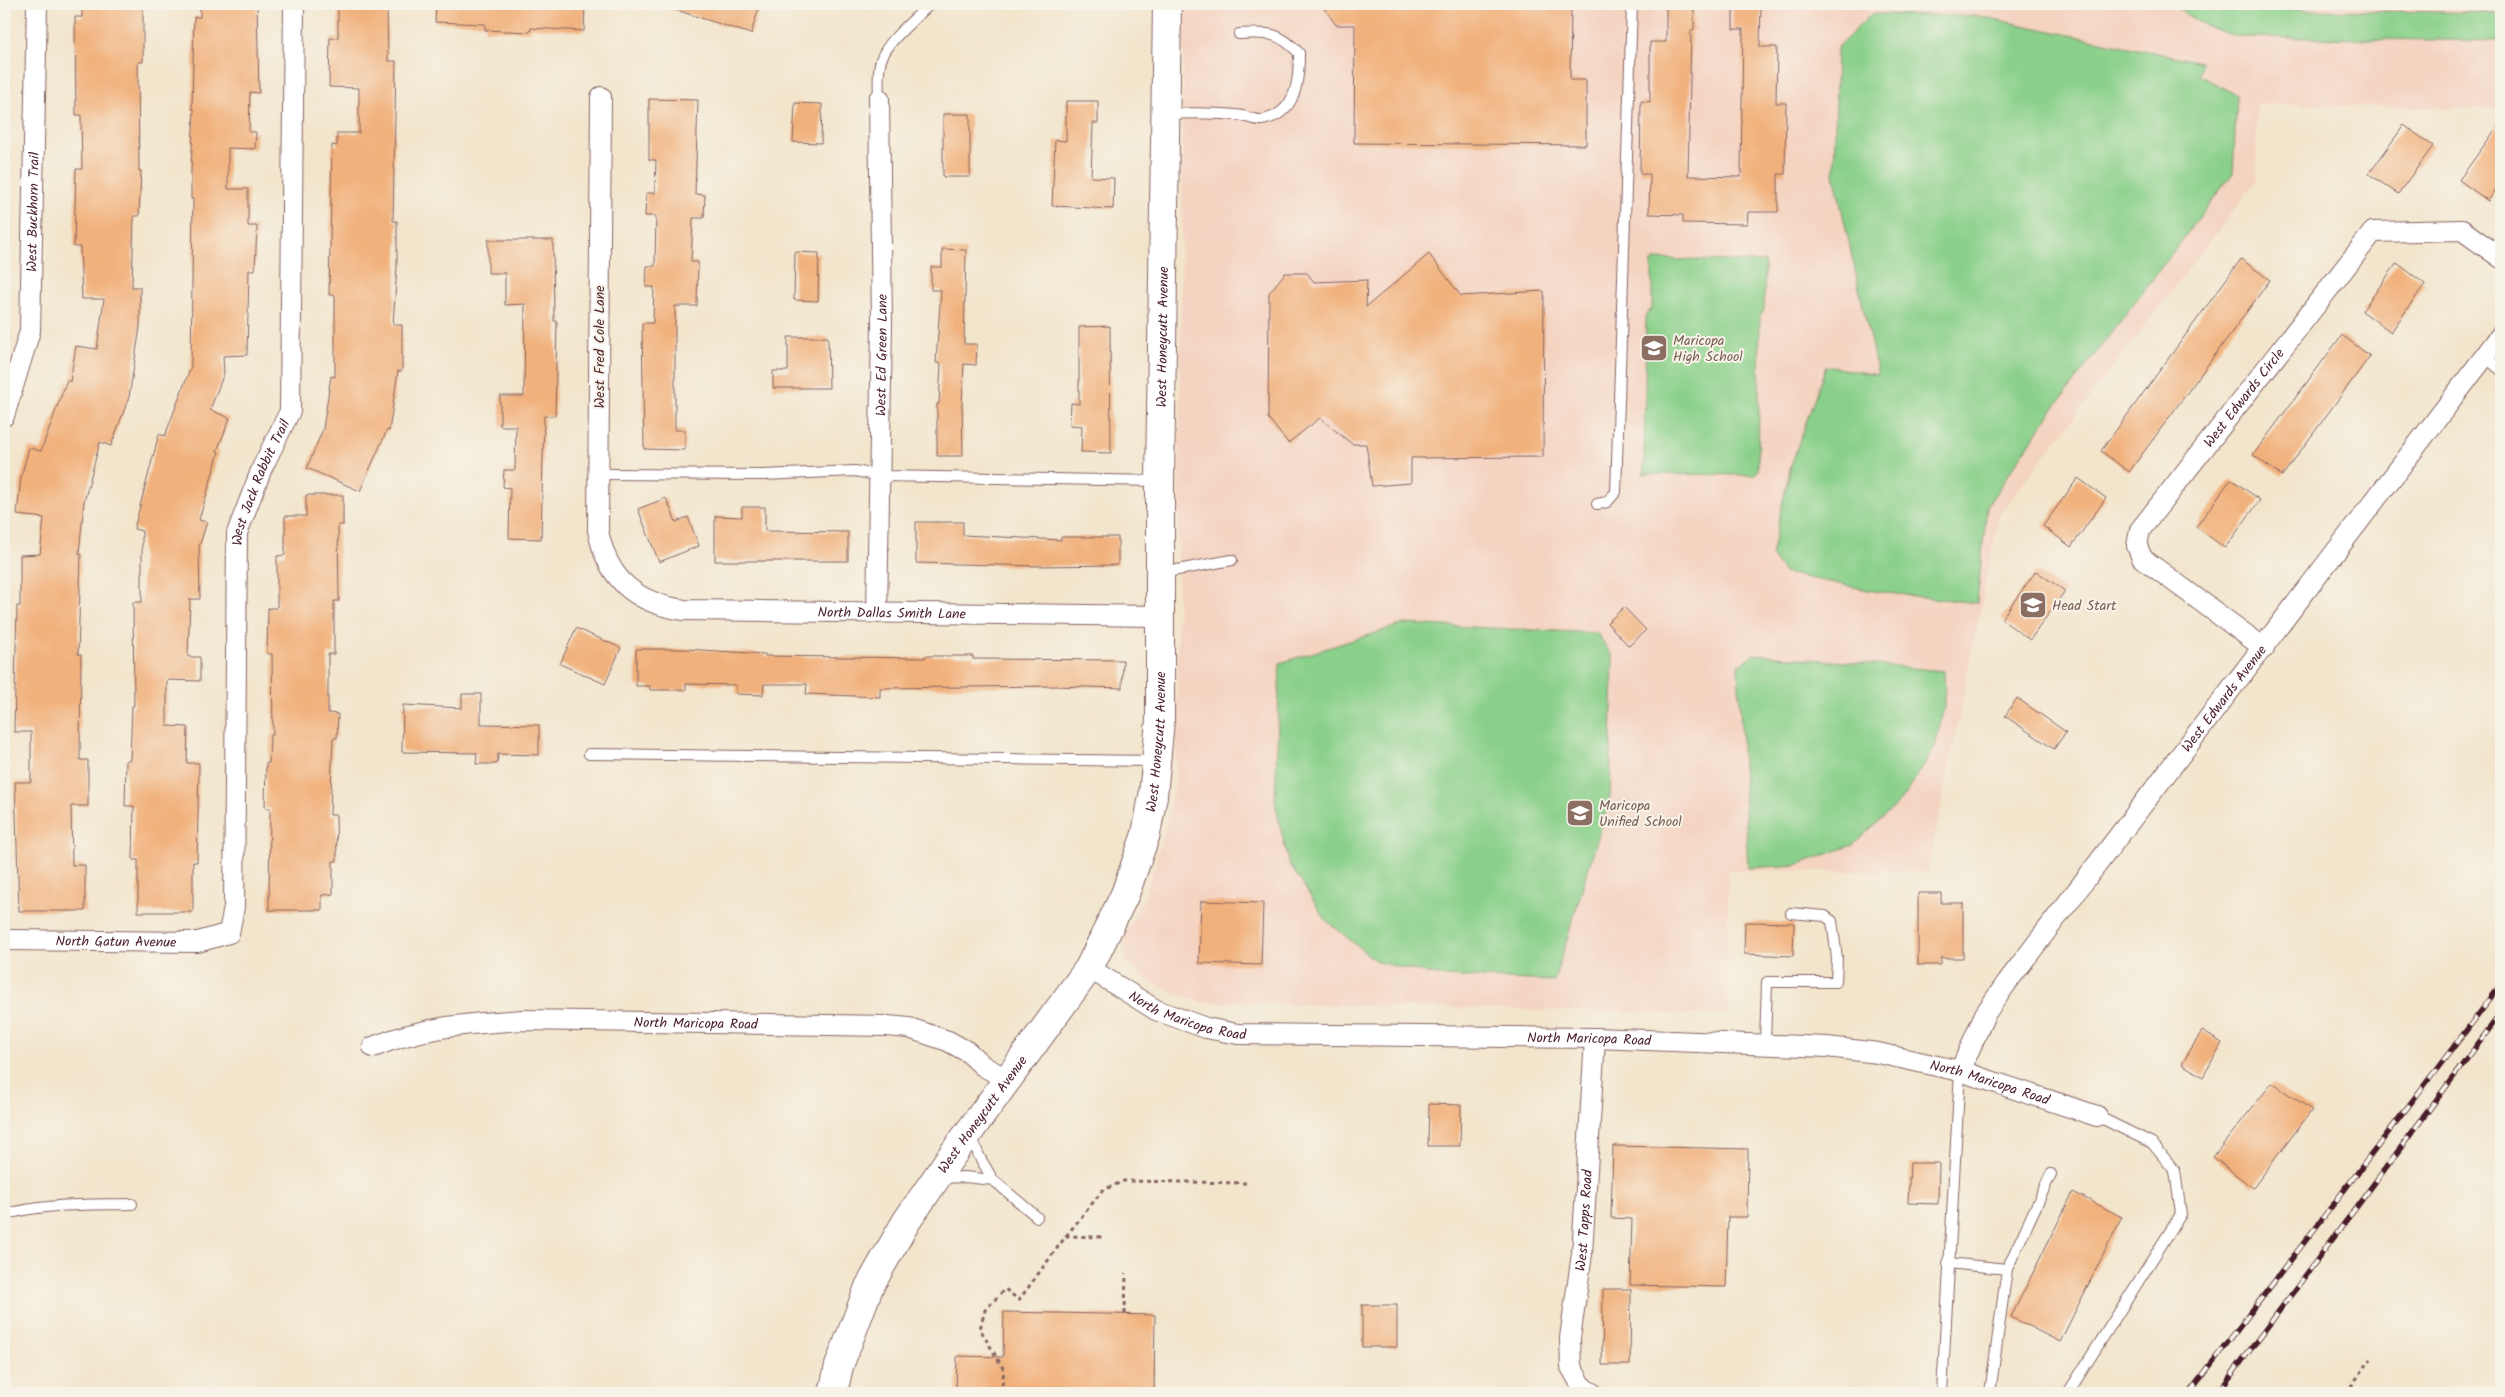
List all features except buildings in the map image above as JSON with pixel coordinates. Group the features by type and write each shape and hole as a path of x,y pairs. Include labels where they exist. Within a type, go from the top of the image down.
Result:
{"street":[{"name":"West Buckhorn Trail","path":"4,416 30,331 37,4"},
{"name":"West Jack Rabbit Trail","path":"229,932 234,907 237,533 262,468 290,411 294,4"},
{"name":"West Honeycutt Avenue","path":"833,1393 839,1366 869,1287 906,1222 936,1178 1088,968 1125,894 1146,834 1157,761 1160,720 1160,481 1167,4"},
{"name":"West Fred Cole Lane","path":"602,97 598,530 601,546 610,566 628,589"},
{"name":"West Ed Green Lane","path":"877,613 882,323 879,99"},
{"name":"West Edwards Circle","path":"2264,648 2142,558 2138,546 2140,530 2373,232 2462,230 2501,258"},
{"name":"West Edwards Avenue","path":"1960,1071 1985,1014 2008,981 2501,335"},
{"name":"North Dallas Smith Lane","path":"628,589 651,603 684,610 1160,616"},
{"name":"North Gatun Avenue","path":"4,940 198,942 229,932"},
{"name":"North Maricopa Road","path":"1088,968 1156,1010 1206,1028 1238,1034 1595,1038 1765,1043 1827,1047 1878,1053 1960,1071 2097,1116"},
{"name":"North Maricopa Road","path":"373,1047 426,1029 477,1022 531,1020 887,1026 909,1028 948,1041 968,1052 983,1066 1008,1080"},
{"name":"West Tapps Road","path":"1592,1393 1583,1388 1571,1367 1570,1338 1582,1254 1595,1038"}],"lane":[{"path":"879,99 878,79 881,59 897,38 930,4"},
{"path":"1597,504 1608,502 1616,492 1632,4"},
{"path":"1166,114 1238,115 1261,120 1281,112 1291,102 1299,80 1299,53 1286,38 1265,34 1239,34"},
{"path":"2485,357 2501,370"},
{"path":"598,474 763,475 855,471 880,476 1160,481"},
{"path":"1161,574 1232,560"},
{"path":"589,754 1157,761"},
{"path":"1765,1043 1767,982 1836,982 1837,958 1832,921 1825,916 1791,913"},
{"path":"1942,1393 1960,1071"},
{"path":"2068,1393 2182,1214 2175,1171 2152,1143 2097,1116"},
{"path":"970,1131 979,1156 993,1180 1037,1217"},
{"path":"1990,1393 2007,1269 2051,1174"},
{"path":"936,1178 965,1177 993,1180"},
{"path":"4,1215 62,1206 132,1204"},
{"path":"1948,1262 2007,1269"}],"path":[{"path":"1001,1393 1004,1370 980,1329 985,1310 1005,1289 1019,1300 1103,1190 1124,1181 1246,1183"},
{"path":"1066,1236 1102,1237"},
{"path":"1125,1314 1126,1272"},
{"path":"2346,1393 2371,1359"}],"shaded area":[{"name":"Maricopa High School","path":"1184,4 2501,4 2501,109 2256,104 2257,180 1999,515 1928,872 1728,870 1728,1015 1202,1002 1175,994 1145,979 1127,963 1124,950 1124,937 1145,895 1164,832 1176,778"}],"green space":[{"path":"2173,4 2227,4 2249,9 2501,13 2501,41 2246,37 2226,33 2198,22"},
{"path":"1871,14 1979,16 2201,62 2199,75 2237,95 2233,173 2046,419 1987,506 1977,603 1879,592 1784,573 1771,555 1791,465 1826,366 1878,375 1834,174 1837,48"},
{"path":"1656,259 1765,262 1764,310 1760,315 1758,471 1754,475 1644,474 1646,313 1652,309 1652,262"},
{"path":"1404,624 1597,633 1613,657 1610,798 1554,981 1441,976 1377,962 1326,920 1288,862 1275,801 1280,663"},
{"path":"1754,654 1944,671 1945,702 1935,747 1904,797 1853,845 1796,865 1748,868 1738,666"}],"railway":[{"path":"2189,1393 2501,985"},
{"path":"2218,1393 2501,1013"}],"place":[{"name":"Maricopa High School","path":"1654,348"},
{"name":"Head Start","path":"2033,605"},
{"name":"Maricopa Unified School","path":"1580,813"}]}
